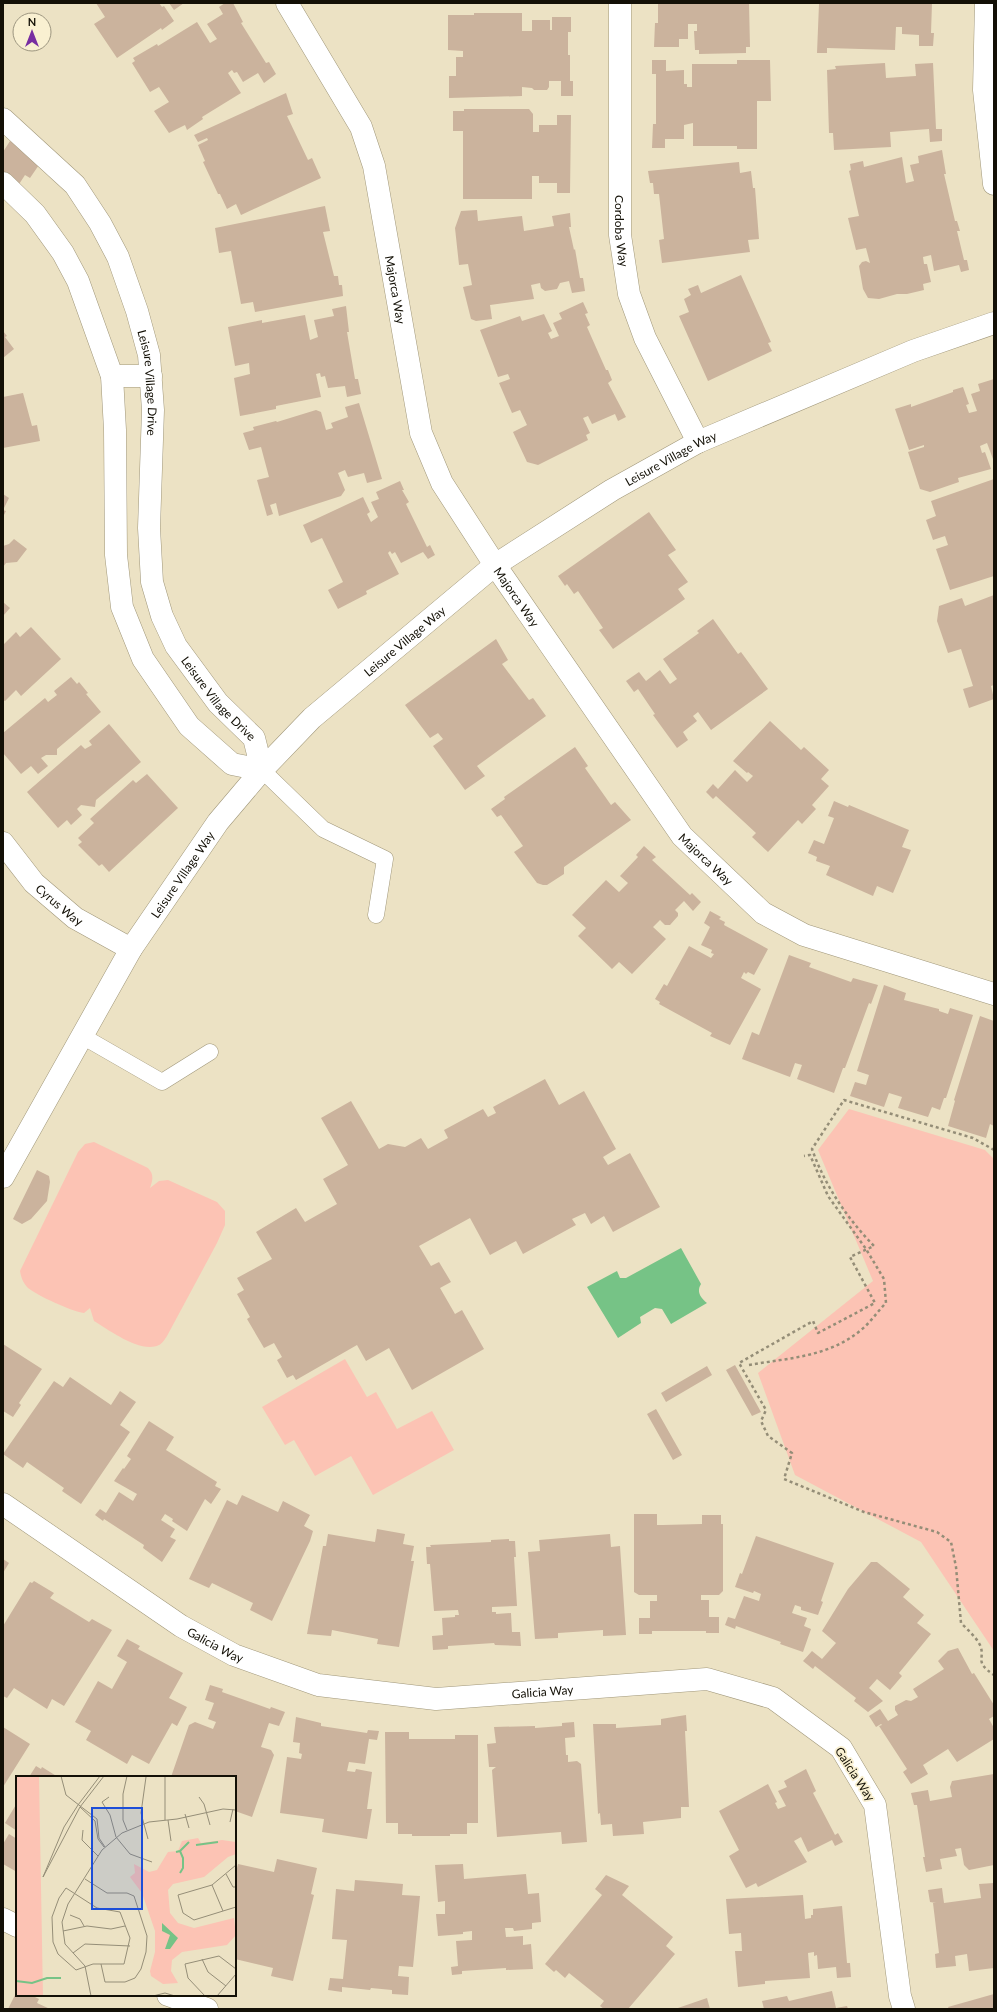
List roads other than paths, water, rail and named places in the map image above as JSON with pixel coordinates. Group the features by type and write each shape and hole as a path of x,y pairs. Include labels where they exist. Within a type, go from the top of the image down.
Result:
{"street":[{"name":"Majorca Way","path":"287,3 361,127 374,166 421,433 442,483 495,564 682,836 763,913 804,935 994,994"},
{"name":"Cordoba Way","path":"620,3 620,235 629,294 645,338 698,442"},
{"path":"986,3 984,90 994,184"},
{"name":"Leisure Village Drive","path":"3,119 75,185 100,223 118,257 137,311 149,355 153,410 150,528 152,582 162,616 176,646 218,703 254,738 262,770"},
{"path":"3,184 35,214 63,253 78,281 112,376 115,430 116,555 122,607 142,659 190,726 232,764 262,770"},
{"name":"Leisure Village Way","path":"3,1177 131,950 218,822 262,770 312,718 495,564 612,490 698,442 913,351 994,323"},
{"path":"112,376 151,376"},
{"name":"Cyrus Way","path":"3,843 34,883 75,918 131,950"},
{"name":"Galicia Way","path":"3,1504 181,1626 234,1655 318,1685 436,1699 707,1679 772,1698 841,1748 875,1805 900,1996 904,2009"},
{"path":"3,1919 16,1926"},
{"path":"171,1996 208,2009"}],"lane":[{"path":"262,770 323,829 385,859 376,915"},
{"path":"82,1036 162,1082 210,1052"}]}
